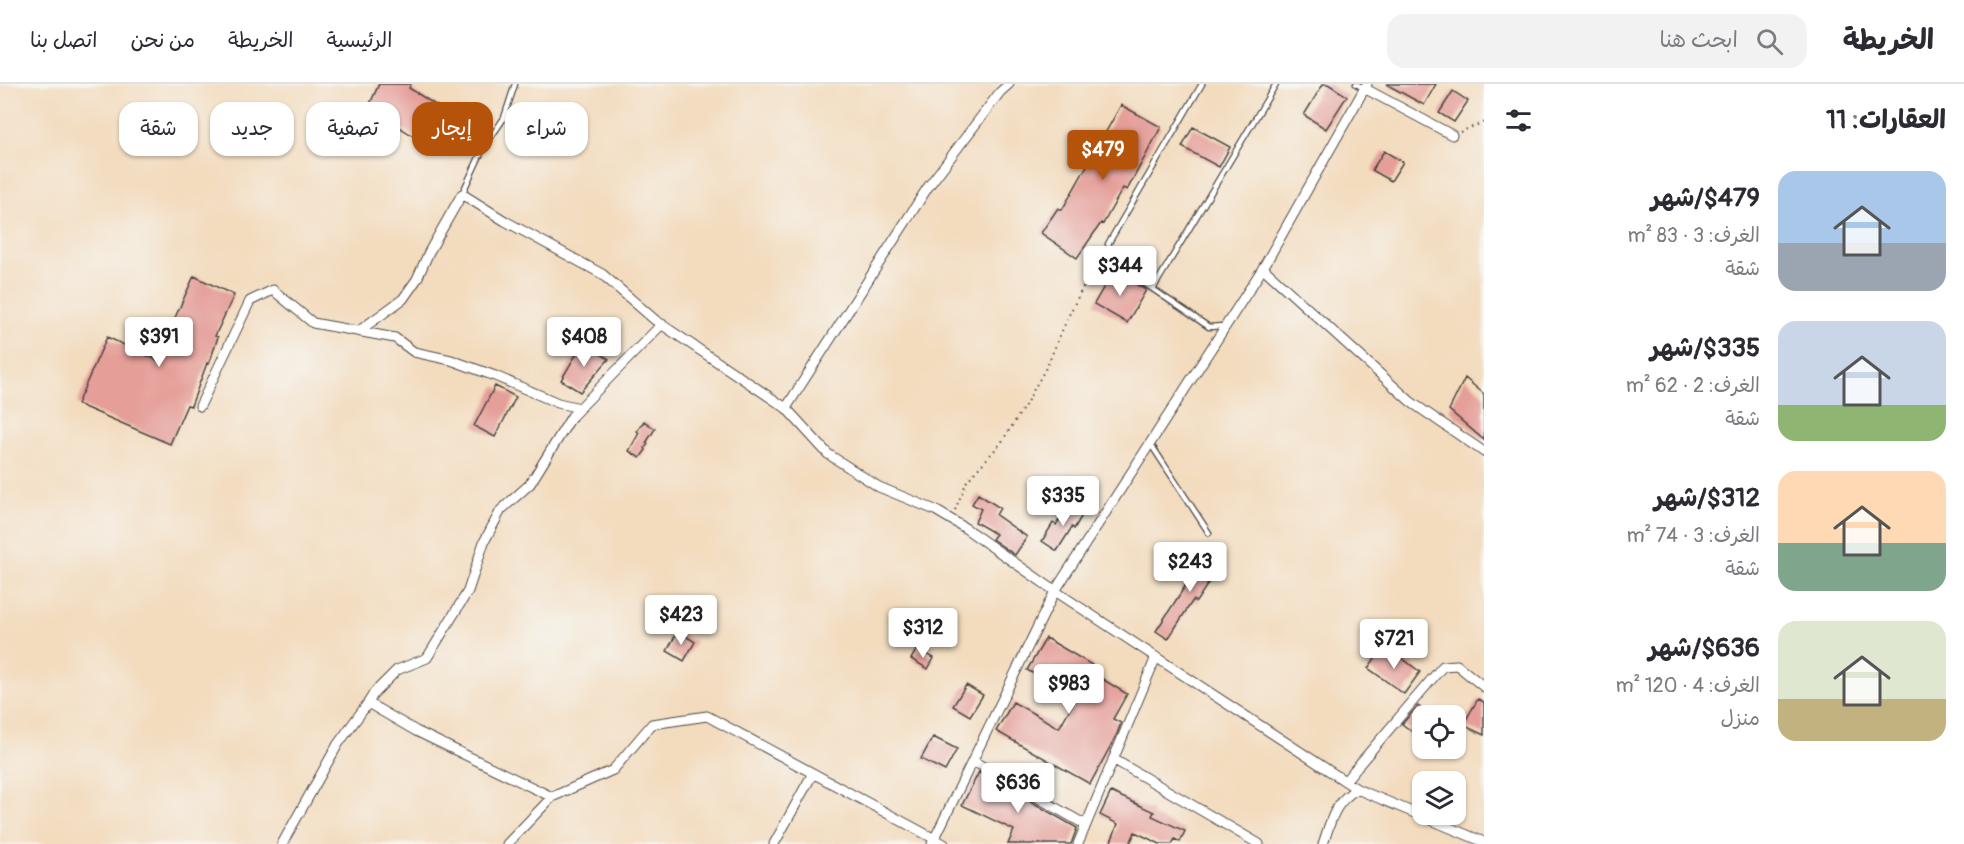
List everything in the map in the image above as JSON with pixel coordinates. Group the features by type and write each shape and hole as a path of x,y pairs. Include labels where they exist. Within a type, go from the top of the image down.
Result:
{"street":[{"path":"786,408 928,187 1000,93 1010,84"},
{"path":"934,841 1055,591 1263,268 1362,85 1452,135"},
{"path":"359,331 403,299 417,279 429,252 462,194 602,274 662,324 786,408 828,454 879,487 935,510 951,520 1357,789 1484,842"},
{"path":"1263,268 1411,402 1484,452"},
{"path":"200,406 250,301 273,290 313,323 395,338 414,352 451,360 558,402 580,408"},
{"path":"282,844 338,744 374,693 397,670 427,658 468,591 484,542 501,510 530,484 572,416 662,324"},
{"path":"1078,844 1156,657"},
{"path":"1345,781 1443,666 1457,665 1484,687"},
{"path":"368,702 416,730 552,797"},
{"path":"507,844 552,797 613,770 652,724 707,716 934,841 944,844"},
{"path":"1113,759 1259,844"},
{"path":"973,761 1086,825"},
{"path":"774,844 813,773"},
{"path":"1323,844 1335,811 1344,796 1357,789"}],"lane":[{"path":"462,194 483,149 504,118 515,84"},
{"path":"1202,84 1108,244 1120,267 1209,327 1226,326"},
{"path":"1153,289 1276,84"},
{"path":"1150,442 1209,533"}],"path":[{"path":"1452,135 1484,122"},
{"path":"951,520 967,481 1001,443 1029,399 1047,366 1091,270 1108,244"}],"building":[{"path":"379,84 411,84 409,88 431,102 412,102 412,135 400,127 400,102 371,102"},
{"path":"1323,84 1328,84 1347,96 1326,129 1304,115"},
{"path":"1386,84 1436,84 1424,105"},
{"path":"1453,91 1468,101 1454,122 1439,113"},
{"path":"1121,105 1161,127 1127,190 1123,188 1103,224 1101,223 1077,258 1041,233 1058,208 1062,210"},
{"path":"1193,127 1230,147 1219,167 1182,147"},
{"path":"1384,151 1403,162 1391,181 1372,170"},
{"path":"1113,271 1146,290 1127,323 1094,304"},
{"path":"194,276 234,295 215,336 218,337 209,364 207,363 191,406 187,405 170,444 77,404 107,337 159,361 172,322"},
{"path":"583,343 609,359 580,392 561,380"},
{"path":"1465,378 1484,394 1484,440 1449,410"},
{"path":"495,386 516,397 495,437 474,426"},
{"path":"644,421 655,429 640,458 629,451"},
{"path":"1039,483 1050,490 1047,495 1052,499 1047,507 1031,497"},
{"path":"978,494 1000,508 996,515 1027,537 1015,555 992,539 996,534 975,522 981,509 972,504"},
{"path":"1070,503 1084,512 1057,551 1042,541 1053,523 1056,525"},
{"path":"1215,553 1222,562 1196,602 1193,600 1168,639 1156,631 1206,554"},
{"path":"678,631 695,642 684,661 667,651"},
{"path":"1046,638 1092,665 1089,671 1127,694 1113,719 1121,723 1117,734 1090,784 996,731 1013,702 1059,728 1076,698 1027,670"},
{"path":"1385,645 1420,672 1404,694 1368,668"},
{"path":"917,649 934,658 928,669 911,659"},
{"path":"966,685 983,695 970,716 953,706"},
{"path":"1478,699 1484,702 1484,735 1466,726 1466,720"},
{"path":"1412,713 1412,732 1402,724"},
{"path":"933,737 957,749 945,771 921,759"},
{"path":"979,772 1077,828 1071,844 1008,844 1014,830 962,805"},
{"path":"1111,792 1154,812 1152,816 1185,831 1180,842 1175,839 1172,844 1160,844 1135,832 1130,844 1110,844 1118,824 1100,815"}]}
